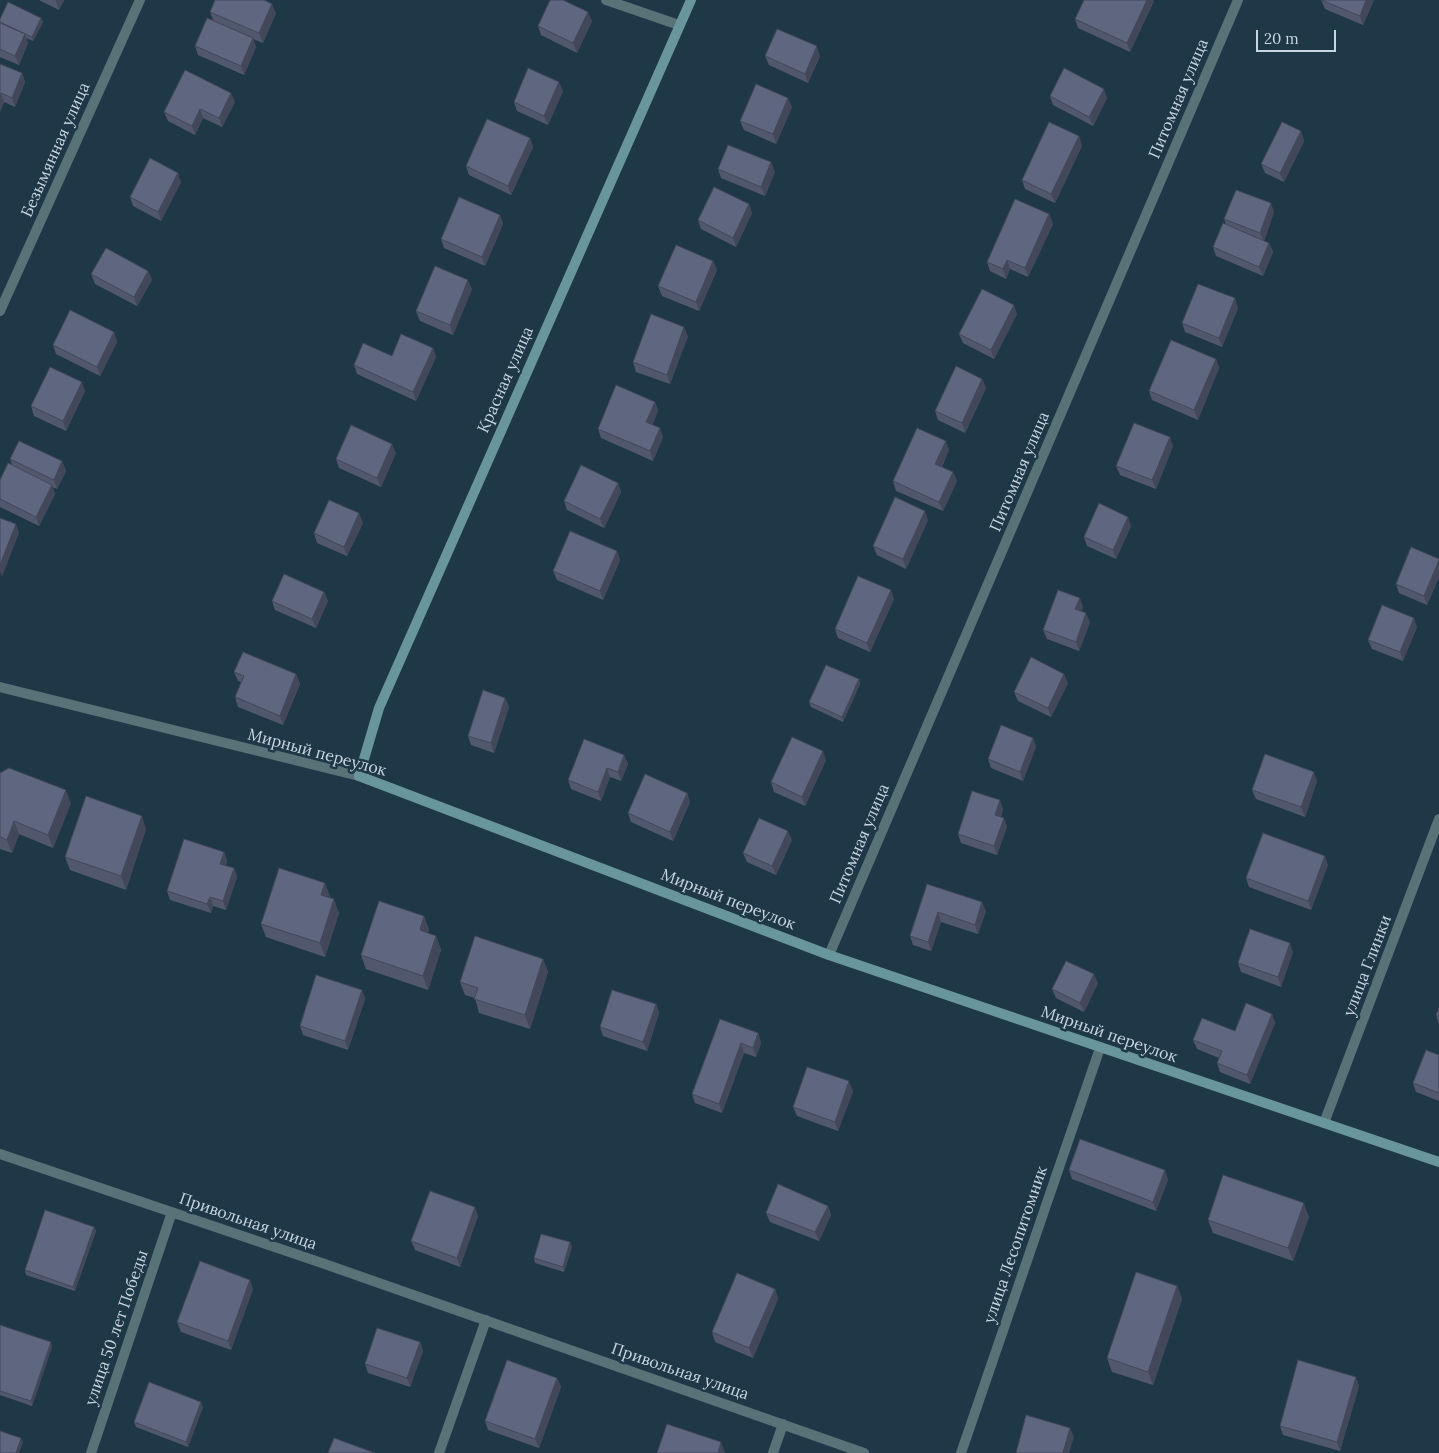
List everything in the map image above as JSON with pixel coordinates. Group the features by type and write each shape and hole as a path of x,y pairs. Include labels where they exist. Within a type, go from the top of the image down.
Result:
{"street":[{"name":"Безымянная улица","path":"0,312 140,0"},
{"path":"606,0 679,25"},
{"name":"Красная улица","path":"359,776 379,708 690,0"},
{"name":"Питомная улица","path":"829,955 1238,0"},
{"name":"Мирный переулок","path":"0,688 359,776 829,955 1439,1162"},
{"name":"улица Глинки","path":"1324,1124 1439,819"},
{"name":"улица Лесопитомник","path":"961,1453 1100,1048"},
{"name":"Привольная улица","path":"0,1154 486,1320 864,1453"},
{"name":"улица 50 лет Победы","path":"91,1453 172,1212"},
{"path":"439,1453 486,1320"},
{"path":"773,1453 783,1424"}],"building":[{"path":"215,0 264,0 272,4 259,33 210,12"},
{"path":"550,0 563,0 588,12 573,43 538,26"},
{"path":"1084,0 1147,0 1127,43 1075,19"},
{"path":"1321,0 1366,0 1360,16"},
{"path":"8,2 41,18 32,37 0,22"},
{"path":"207,18 253,38 241,66 195,46"},
{"path":"0,23 25,34 15,56 0,49"},
{"path":"777,29 817,46 805,74 765,56"},
{"path":"0,64 22,73 12,98 1,93 0,95"},
{"path":"528,68 559,82 544,116 514,102"},
{"path":"1064,68 1104,89 1089,117 1050,96"},
{"path":"185,70 231,93 219,118 200,109 192,126 164,112"},
{"path":"756,84 788,98 773,134 740,121"},
{"path":"487,119 530,138 508,186 466,166"},
{"path":"1049,122 1079,136 1051,194 1022,180"},
{"path":"1282,122 1301,131 1280,173 1261,164"},
{"path":"728,145 771,162 761,187 718,169"},
{"path":"150,158 178,173 158,212 130,197"},
{"path":"714,187 749,204 733,238 698,220"},
{"path":"1236,190 1271,203 1260,233 1224,219"},
{"path":"459,197 500,215 482,257 441,239"},
{"path":"1015,199 1049,214 1025,268 1007,260 1003,269 987,262"},
{"path":"1223,223 1269,243 1259,267 1213,247"},
{"path":"676,245 713,261 696,302 658,286"},
{"path":"106,248 148,271 134,297 91,274"},
{"path":"435,266 468,280 450,325 416,311"},
{"path":"1198,284 1235,298 1219,338 1182,323"},
{"path":"982,289 1014,305 991,350 959,334"},
{"path":"70,310 114,332 97,367 53,345"},
{"path":"651,314 684,327 667,375 633,362"},
{"path":"401,334 433,348 413,392 354,365 363,343 392,356"},
{"path":"1171,340 1216,359 1194,410 1149,391"},
{"path":"956,366 982,379 962,423 935,411"},
{"path":"50,367 82,382 63,421 31,406"},
{"path":"616,385 655,402 646,422 660,428 650,451 598,429"},
{"path":"1134,423 1170,437 1152,480 1116,466"},
{"path":"351,425 392,444 377,478 336,459"},
{"path":"917,428 946,441 935,464 953,472 939,502 893,481"},
{"path":"19,441 62,461 54,480 10,459"},
{"path":"8,463 52,485 36,517 0,499 0,480"},
{"path":"581,465 618,483 600,519 564,501"},
{"path":"895,497 925,511 903,559 873,546"},
{"path":"329,500 359,513 344,547 314,533"},
{"path":"1099,503 1128,517 1113,550 1084,537"},
{"path":"0,518 16,524 0,565"},
{"path":"570,531 617,551 600,591 553,571"},
{"path":"1411,547 1439,559 1424,596 1396,584"},
{"path":"284,574 324,592 312,619 272,601"},
{"path":"858,576 891,590 867,643 835,629"},
{"path":"1058,590 1080,598 1075,609 1086,613 1076,642 1043,630"},
{"path":"1382,605 1414,618 1400,652 1368,640"},
{"path":"243,652 296,674 280,716 235,697 244,676 234,672"},
{"path":"1031,657 1064,674 1048,708 1014,692"},
{"path":"826,665 859,679 842,717 809,702"},
{"path":"483,690 505,698 491,743 468,736"},
{"path":"1001,725 1033,738 1020,772 988,759"},
{"path":"792,737 823,751 802,797 771,782"},
{"path":"584,739 624,755 618,772 607,768 598,792 568,780"},
{"path":"1265,754 1314,772 1301,807 1252,790"},
{"path":"9,768 66,790 48,835 14,821 7,840 0,837 0,773"},
{"path":"645,774 687,793 670,832 628,813"},
{"path":"972,791 1000,800 995,815 1004,818 994,846 958,834"},
{"path":"86,796 142,816 121,876 65,857"},
{"path":"759,818 788,831 772,866 743,853"},
{"path":"1263,833 1325,856 1308,901 1246,878"},
{"path":"184,839 224,852 220,864 234,868 223,901 210,897 207,904 167,891"},
{"path":"279,868 325,883 321,895 334,899 320,943 261,924"},
{"path":"927,884 982,902 975,925 938,912 928,942 910,936"},
{"path":"379,901 424,916 420,930 436,936 423,976 361,955"},
{"path":"1250,929 1290,943 1278,977 1238,963"},
{"path":"475,936 543,959 525,1015 474,999 478,988 460,982"},
{"path":"1066,961 1094,974 1080,1003 1052,989"},
{"path":"316,975 362,990 345,1041 300,1026"},
{"path":"612,990 656,1004 643,1042 600,1027"},
{"path":"1246,1003 1272,1014 1247,1075 1217,1063 1222,1051 1193,1040 1202,1018 1235,1031"},
{"path":"720,1019 758,1033 753,1048 741,1043 719,1104 692,1094"},
{"path":"1426,1050 1439,1055 1439,1093 1413,1083"},
{"path":"807,1067 849,1081 835,1122 793,1107"},
{"path":"1080,1139 1165,1170 1153,1202 1069,1170"},
{"path":"1223,1175 1304,1203 1288,1248 1208,1220"},
{"path":"778,1184 828,1206 815,1232 766,1213"},
{"path":"430,1191 475,1207 457,1258 411,1241"},
{"path":"45,1210 94,1227 73,1287 25,1270"},
{"path":"541,1234 570,1242 563,1267 534,1258"},
{"path":"200,1261 250,1280 228,1341 177,1322"},
{"path":"1136,1272 1177,1286 1148,1372 1107,1358"},
{"path":"737,1273 775,1289 749,1348 712,1332"},
{"path":"0,1325 51,1342 31,1401 0,1391"},
{"path":"377,1328 420,1342 407,1378 365,1364"},
{"path":"507,1360 557,1378 535,1439 485,1421"},
{"path":"1298,1360 1356,1377 1337,1442 1280,1426"},
{"path":"149,1382 201,1402 186,1442 134,1422"},
{"path":"1026,1415 1070,1428 1063,1453 1016,1453"},
{"path":"667,1424 721,1442 718,1453 657,1453"},
{"path":"0,1431 21,1438 16,1453 0,1453"},
{"path":"334,1438 375,1453 328,1453"}]}
